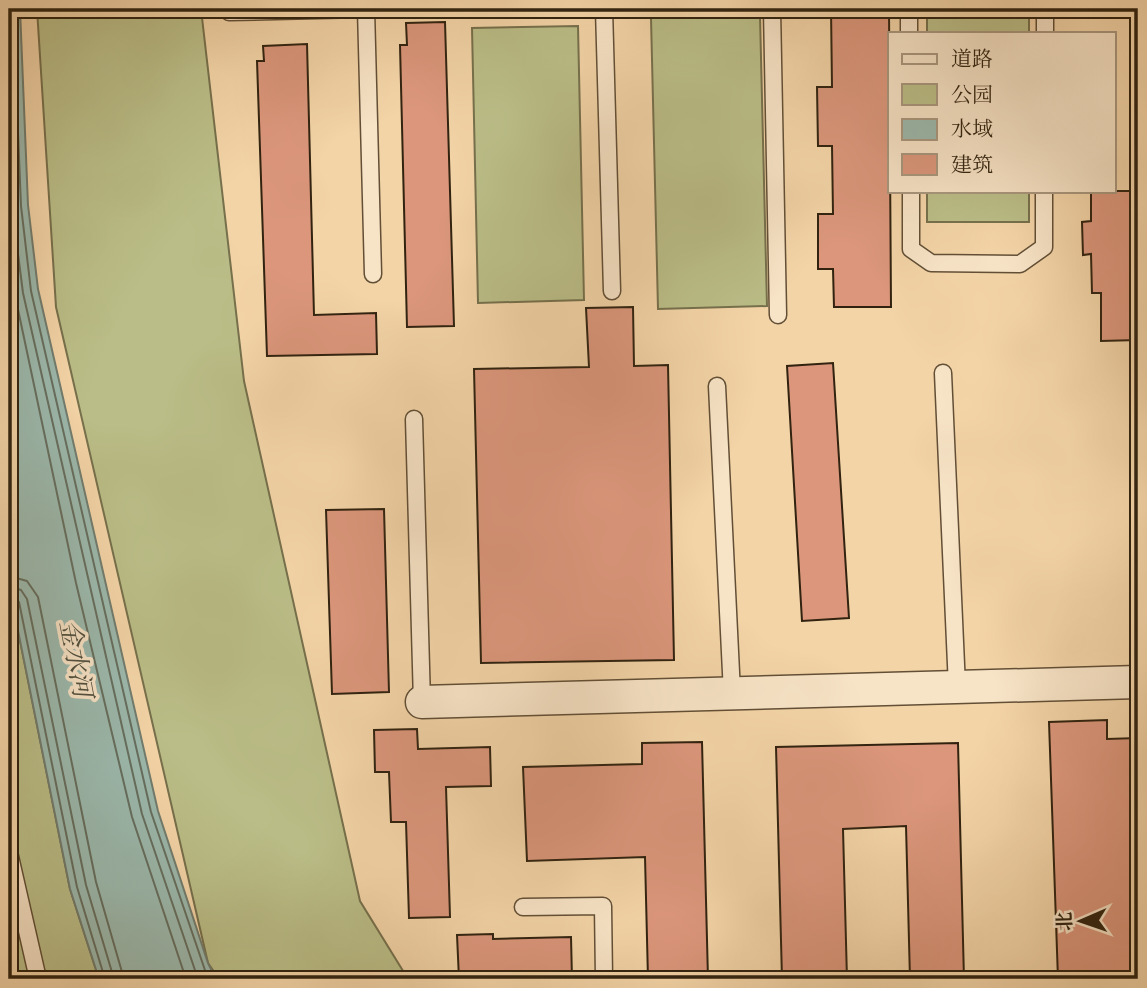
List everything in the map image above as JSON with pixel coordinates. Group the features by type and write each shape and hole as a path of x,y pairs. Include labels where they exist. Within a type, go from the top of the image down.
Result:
{"street":[{"path":"422,702 1138,682"}],"lane":[{"path":"229,12 364,9 373,274"},
{"path":"604,9 612,291"},
{"path":"772,9 778,315"},
{"path":"909,9 909,32"},
{"path":"1045,9 1045,32"},
{"path":"911,192 911,249 931,263 1020,264 1044,247 1044,192"},
{"path":"943,373 957,687"},
{"path":"717,386 732,693"},
{"path":"414,419 422,702"},
{"path":"9,852 38,979"},
{"path":"523,907 603,906 604,979"}],"green space":[{"path":"37,9 201,9 244,381 360,901 408,979 219,979 208,963 56,307"},
{"path":"927,9 1029,9 1029,32 927,32"},
{"path":"760,16 767,306 658,309 651,18"},
{"path":"578,26 584,300 478,303 472,28"},
{"path":"927,192 1029,192 1029,222 927,222"},
{"path":"9,586 70,889 99,979 9,979"}],"water":[{"name":"金水河","path":"9,9 20,9 28,205 38,289 158,811 208,963 216,979 99,979 70,889 9,586"}],"building":[{"path":"831,9 889,9 888,192 890,192 891,307 834,307 833,269 818,269 818,214 833,214 832,146 818,146 817,87 832,87"},
{"path":"445,22 454,326 407,327 400,45 407,45 406,23"},
{"path":"307,44 314,315 376,313 377,354 267,356 257,61 264,61 263,46"},
{"path":"1138,191 1138,340 1101,341 1101,293 1092,293 1091,254 1083,255 1082,222 1091,221 1091,192"},
{"path":"633,307 634,366 668,365 674,660 481,663 474,369 589,367 586,308"},
{"path":"833,363 849,618 802,621 787,366"},
{"path":"384,509 389,692 332,694 326,510"},
{"path":"1107,720 1107,739 1138,738 1138,979 1058,979 1049,722"},
{"path":"417,729 418,749 490,747 491,786 446,787 450,917 409,918 406,822 391,822 389,772 375,772 374,730"},
{"path":"702,742 708,979 648,979 645,857 527,861 523,767 642,764 642,743"},
{"path":"958,743 964,979 910,979 906,826 843,829 847,979 782,979 776,747"},
{"path":"493,934 493,939 571,937 572,979 459,979 457,935"}]}
